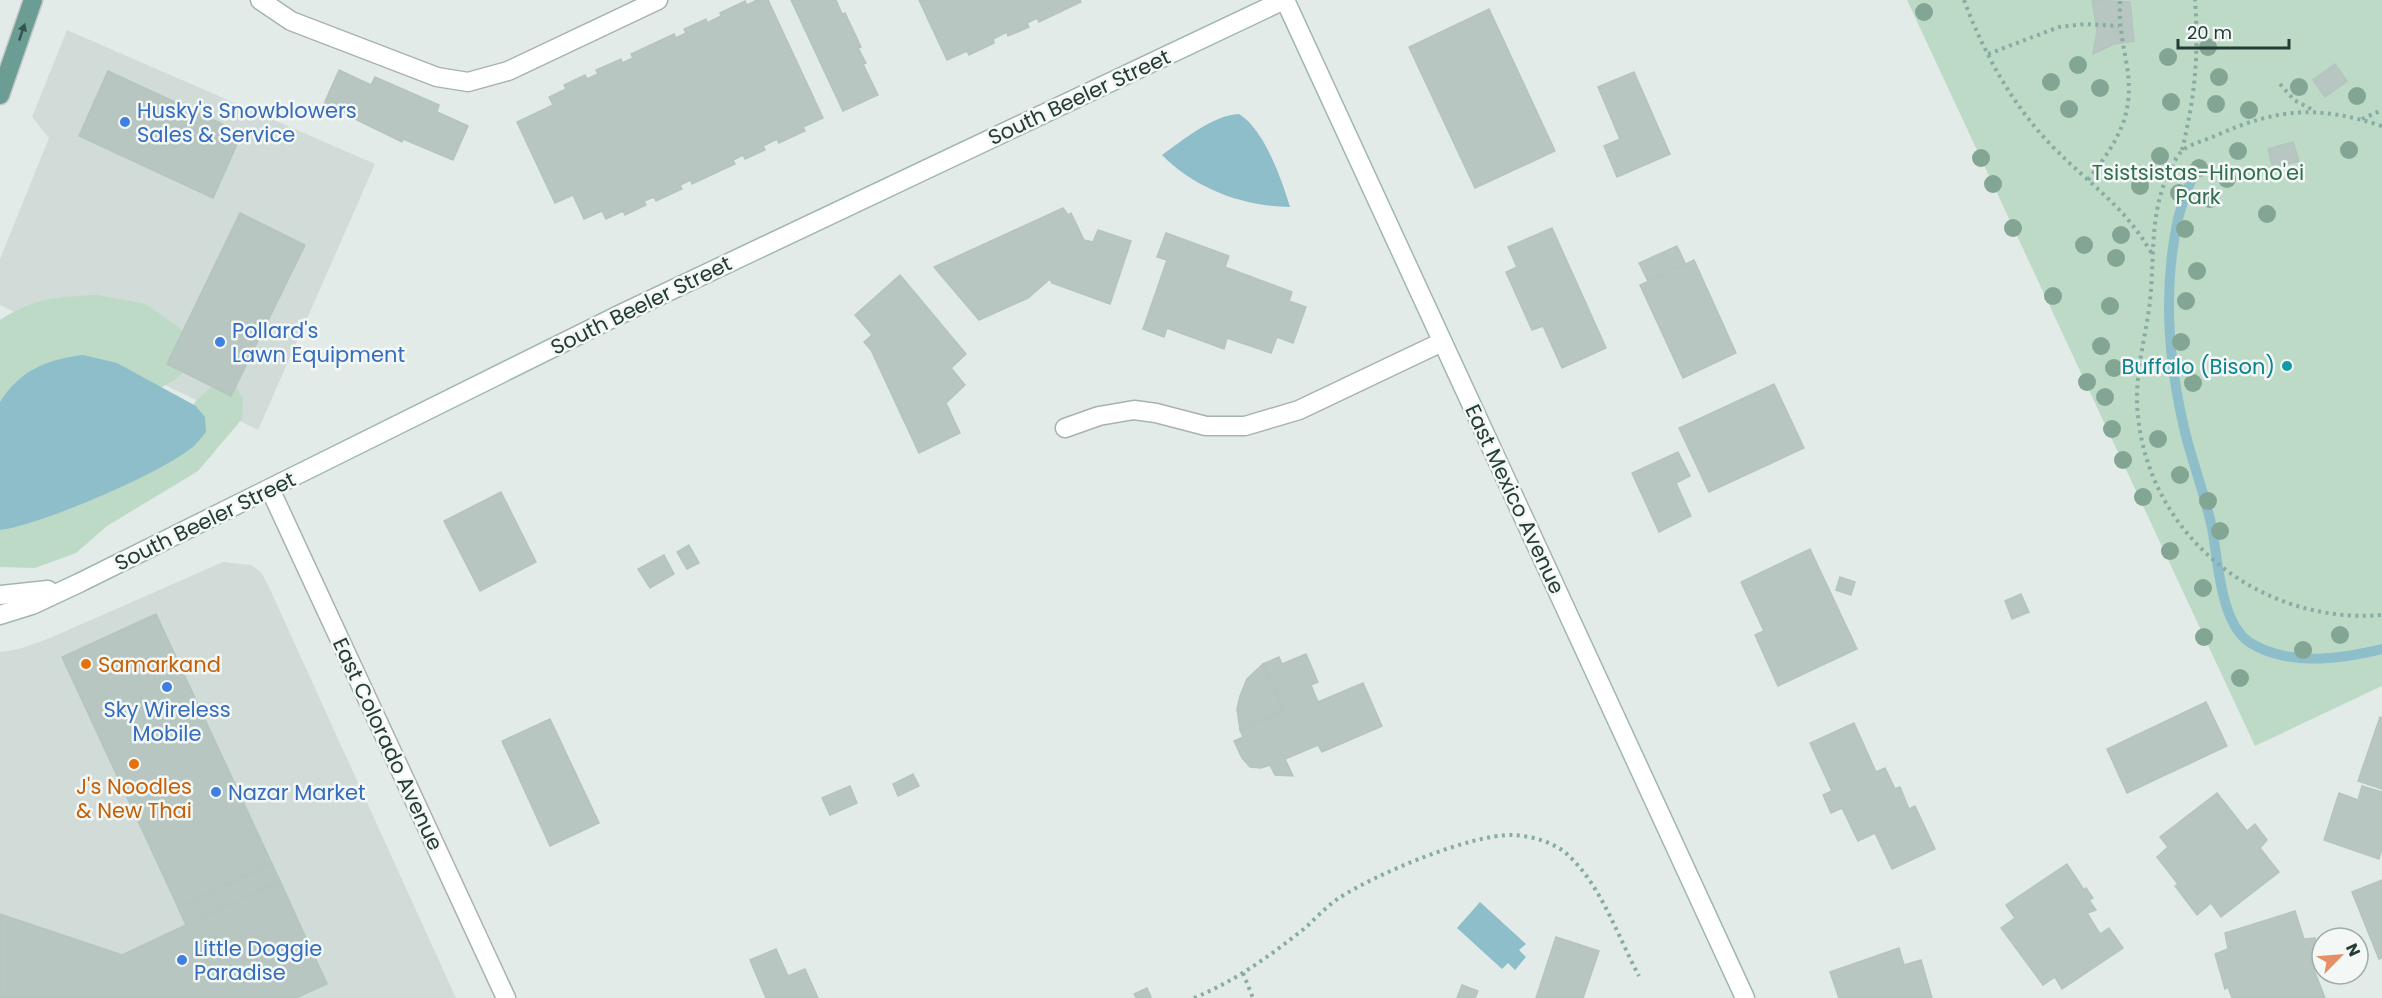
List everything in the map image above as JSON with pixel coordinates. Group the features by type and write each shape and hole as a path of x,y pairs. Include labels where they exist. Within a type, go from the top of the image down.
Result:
{"main road":[{"path":"0,95 6,63 33,0"}],"street":[{"path":"260,0 291,21 436,77 468,82 508,71 658,0"},
{"name":"East Mexico Avenue","path":"1284,0 1745,998"},
{"name":"South Beeler Street","path":"0,615 32,605 79,583 623,313 1284,0"},
{"path":"1065,429 1099,416 1134,410 1217,427 1254,424 1299,410 1442,342"},
{"name":"East Colorado Avenue","path":"270,489 506,998"},
{"path":"0,595 39,592 79,583"}],"path":[{"path":"1964,0 1974,27 2004,84 2034,126 2127,215 2152,255"},
{"path":"2088,180 2118,139 2126,121 2129,84 2118,26 2120,0"},
{"path":"2195,0 2197,63 2194,98 2182,151 2160,191 2155,213 2148,317 2138,360 2138,417 2152,474 2167,503 2189,536 2214,562 2238,580 2275,598 2308,610 2347,616 2382,615"},
{"path":"1988,54 2059,27 2085,24 2118,26"},
{"path":"2280,84 2294,100 2318,113"},
{"path":"2361,119 2382,110"},
{"path":"2182,151 2270,116 2297,111 2361,119 2382,126"},
{"path":"1194,998 1243,974 1275,952 1336,900 1376,877 1465,845 1511,835 1532,837 1548,843 1565,852 1577,864 1603,906 1638,976"},
{"path":"1243,974 1253,998"}],"shaded area":[{"path":"67,30 375,164 258,430 0,305 0,259 49,138 32,117"},
{"path":"223,562 251,565 261,572 268,585 456,998 0,998 0,652 19,649 50,638"}],"green space":[{"name":"Tsistsistas-Hinono'ei Park","path":"1907,0 2382,0 2382,686 2255,746"},
{"path":"97,295 146,304 189,335 189,356 186,369 176,379 158,389 0,439 0,320 24,307 46,300"},
{"path":"221,378 230,378 243,398 242,419 198,471 107,526 76,553 35,568 0,567 0,509 172,430 197,400"}],"water":[{"path":"1239,114 1248,121 1264,143 1277,170 1290,207 1255,204 1221,193 1189,177 1162,155 1209,123 1229,115"},
{"path":"83,355 117,363 196,406 205,417 206,432 194,446 178,457 129,483 43,519 0,530 0,402 16,382 35,368 46,363"},
{"path":"1480,902 1526,944 1519,950 1526,957 1515,970 1508,963 1502,969 1457,928"}],"building":[{"path":"757,0 768,0 823,118 803,127 805,131 779,143 777,139 763,146 765,150 745,159 743,155 733,160 735,164 692,184 691,180 680,185 682,189 656,201 654,197 644,201 646,205 625,215 623,211 606,219 602,211 584,219 573,195 555,203 517,122 553,105 549,97 566,89 564,85 585,75 587,79 598,74 596,70 621,59 622,63 633,58 631,54 674,34 676,38 686,33 684,29 706,19 707,23 721,16 720,13 745,1 747,5"},
{"path":"791,0 836,0 842,14 845,13 861,47 858,48 866,63 863,64 878,95 843,111"},
{"path":"919,0 1080,0 1081,2 1039,22 1037,18 1027,23 1029,27 1008,36 1007,32 993,39 994,43 969,55 967,51 947,60"},
{"path":"2092,0 2130,2 2134,41 2114,44 2093,54 2097,31"},
{"path":"1489,9 1555,151 1475,188 1409,47"},
{"path":"2335,64 2347,81 2325,97 2313,80"},
{"path":"339,70 371,85 375,77 439,105 437,112 468,126 453,160 403,139 402,142 324,104"},
{"path":"108,71 242,133 213,198 79,136"},
{"path":"1634,72 1670,154 1617,177 1604,146 1620,139 1598,87"},
{"path":"2293,142 2299,161 2273,168 2268,149"},
{"path":"1063,208 1068,215 1071,213 1084,240 1093,242 1098,230 1131,241 1110,304 1052,283 1050,279 1028,298 979,320 934,267"},
{"path":"240,213 305,245 231,396 167,364"},
{"path":"1552,228 1606,348 1562,368 1543,326 1532,330 1506,272 1517,267 1508,247"},
{"path":"1166,233 1229,256 1225,267 1292,292 1289,301 1306,307 1293,343 1277,337 1271,353 1227,338 1224,349 1167,328 1164,337 1143,329 1167,260 1157,257"},
{"path":"1677,246 1686,265 1648,281 1639,263"},
{"path":"1694,260 1736,353 1683,378 1640,285"},
{"path":"900,275 966,354 951,368 965,385 946,403 960,433 919,453 871,350 864,342 872,335 855,315"},
{"path":"1774,384 1804,448 1709,492 1679,428"},
{"path":"1678,452 1690,476 1676,483 1691,516 1659,532 1632,473"},
{"path":"501,492 536,562 480,591 444,521"},
{"path":"689,545 699,563 687,569 677,552"},
{"path":"1810,549 1857,649 1778,686 1755,635 1764,631 1741,582"},
{"path":"664,555 674,574 650,588 638,569"},
{"path":"1840,577 1855,582 1851,595 1836,590"},
{"path":"2021,594 2029,612 2012,619 2005,601"},
{"path":"156,614 272,864 178,907 62,657"},
{"path":"1306,654 1318,682 1311,685 1318,702 1363,683 1382,726 1322,752 1318,745 1285,759 1293,776 1275,775 1270,765 1261,768 1250,767 1242,758 1234,741 1243,737 1240,730 1284,711 1263,664 1279,657 1282,664"},
{"path":"1263,664 1284,711 1240,730 1237,709 1240,696 1247,679"},
{"path":"2206,702 2227,746 2127,793 2107,749"},
{"path":"2380,717 2382,718 2382,789 2358,781"},
{"path":"550,719 599,823 550,846 502,741"},
{"path":"1854,723 1876,772 1885,768 1895,789 1900,787 1909,809 1915,806 1935,849 1892,869 1875,833 1858,841 1842,808 1831,813 1823,795 1832,791 1810,743"},
{"path":"913,774 919,786 898,796 893,784"},
{"path":"850,786 857,803 830,815 822,798"},
{"path":"2362,786 2382,792 2382,849 2379,859 2324,840 2339,793 2358,800"},
{"path":"2217,793 2247,831 2255,824 2267,840 2260,848 2279,872 2221,917 2211,903 2197,915 2175,886 2178,884 2157,857 2168,847 2160,837"},
{"path":"272,864 280,881 186,925 178,907"},
{"path":"2067,864 2084,890 2086,888 2093,898 2089,900 2096,910 2087,913 2100,934 2109,928 2123,948 2062,989 2055,977 2043,985 2001,928 2015,918 2006,905"},
{"path":"2382,880 2382,958 2379,959 2370,937 2370,926 2366,926 2352,892"},
{"path":"280,881 327,984 296,998 0,998 0,914 122,955"},
{"path":"2295,911 2304,939 2310,938 2310,986 2320,986 2325,998 2232,998 2228,987 2225,989 2215,954 2228,949 2225,933"},
{"path":"1556,937 1599,951 1583,998 1536,998"},
{"path":"1899,948 1904,965 1921,960 1932,998 1839,998 1830,972"},
{"path":"776,949 788,976 805,969 818,998 766,998 750,960"},
{"path":"1462,985 1478,991 1475,998 1457,998"},
{"path":"1147,988 1151,997 1136,998 1134,994"}],"waterway":[{"path":"2194,173 2177,224 2170,276 2170,328 2179,407 2212,528 2226,605 2239,633 2249,642 2280,655 2314,659 2332,658 2382,649"}],"place":[{"name":"Husky's Snowblowers Sales & Service","path":"125,122"},
{"name":"Pollard's Lawn Equipment","path":"220,342"},
{"name":"Buffalo (Bison)","path":"2287,366"},
{"name":"Samarkand","path":"86,664"},
{"name":"Sky Wireless Mobile","path":"167,687"},
{"name":"J's Noodles & New Thai","path":"134,764"},
{"name":"Nazar Market","path":"216,792"},
{"name":"Little Doggie Paradise","path":"182,960"}]}
